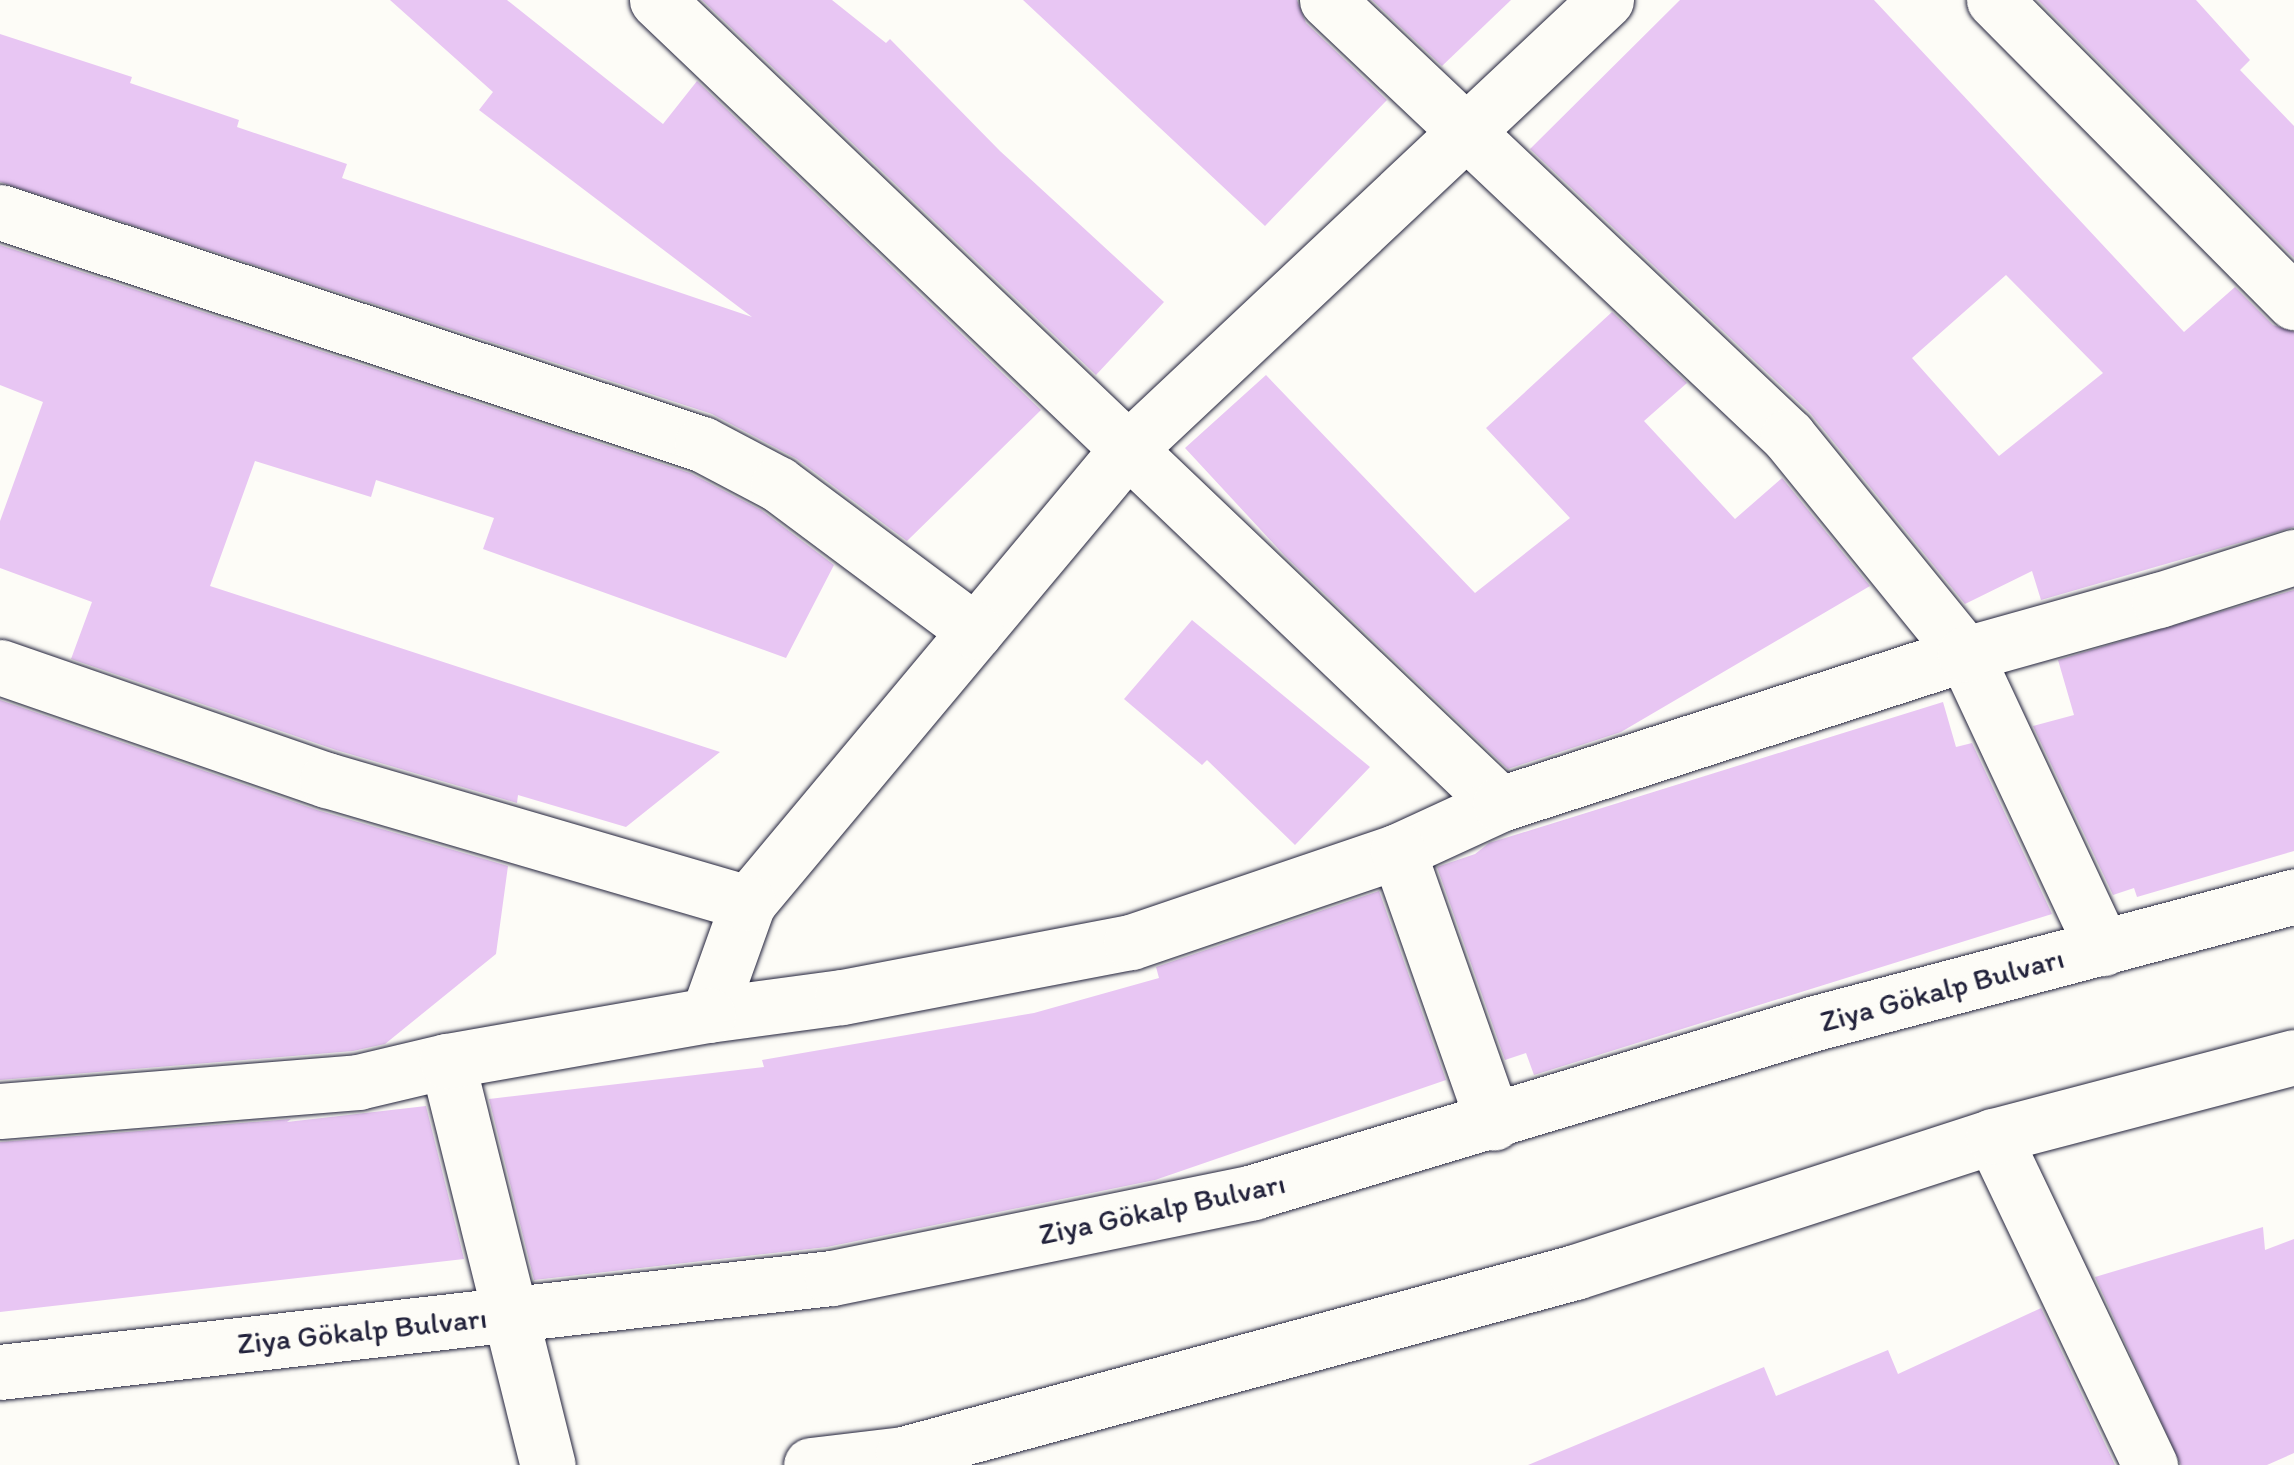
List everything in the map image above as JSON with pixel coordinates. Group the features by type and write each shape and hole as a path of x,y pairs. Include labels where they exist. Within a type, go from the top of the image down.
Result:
{"street":[{"path":"656,0 1125,452 1500,804"},
{"path":"1327,0 1467,128 1788,436 1965,654 2102,948"},
{"path":"708,1015 748,904 1125,452 1606,0"},
{"path":"1994,0 2294,302"},
{"path":"0,212 702,444 778,484 976,632"},
{"path":"0,1111 358,1082 447,1061 708,1015 842,997 1131,942 1398,851 1500,804 1965,654 2159,600 2294,557"},
{"path":"0,666 328,780 748,904"},
{"path":"1398,851 1494,1123"},
{"name":"Ziya Gökalp Bulvarı","path":"0,1372 832,1278 1253,1192 1494,1123 1815,1023 2294,896"},
{"path":"810,1465 905,1460 1575,1272 1993,1136 2294,1057"},
{"path":"447,1061 548,1465"},
{"path":"1993,1136 2150,1465"}],"building":[{"path":"390,0 507,0 663,124 697,81 1041,410 907,541 797,459 712,414 0,182 0,34 132,77 130,83 239,120 237,127 347,164 342,178 752,317 479,110 493,92"},
{"path":"702,0 832,0 886,43 890,39 1000,151 1164,302 1096,375"},
{"path":"1023,0 1297,0 1306,23 1387,100 1265,226"},
{"path":"1372,0 1511,0 1442,66"},
{"path":"1680,0 1874,0 2184,332 2235,287 2273,325 2294,332 2294,527 2041,600 2032,571 1965,604 1810,413 1530,149","holes":["2006,275 2103,373 1999,456 1912,358"]},
{"path":"2038,0 2196,0 2250,60 2240,70 2294,126 2294,258"},
{"path":"0,245 690,473 761,510 834,565 786,658 483,549 494,518 376,480 371,497 255,461 210,586 720,752 626,827 518,795 517,803 336,750 71,659 92,602 0,568 0,521 43,402 0,385"},
{"path":"1612,312 1687,383 1644,421 1735,519 1782,478 1870,586 1621,732 1508,769 1285,556 1185,448 1266,375 1475,593 1570,518 1486,428"},
{"path":"2294,590 2294,851 2137,897 2134,888 2113,895 2033,726 2074,715 2058,660"},
{"path":"1192,620 1370,767 1295,845 1207,760 1202,765 1124,699"},
{"path":"0,700 317,810 508,866 496,954 385,1044 353,1051 0,1080"},
{"path":"1943,702 1956,747 1972,743 2052,914 1534,1075 1526,1053 1505,1060 1437,867 1475,854 1489,843"},
{"path":"1379,891 1446,1080 1155,1180 827,1247 534,1280 489,1099 764,1067 762,1060 1034,1013 1159,978 1156,967"},
{"path":"426,1106 464,1259 0,1312 0,1142 291,1119 287,1122"},
{"path":"2263,1227 2265,1250 2294,1239 2294,1453 2267,1465 2181,1465 2095,1277"},
{"path":"2041,1308 2115,1465 1528,1465 1764,1367 1776,1396 1888,1350 1898,1374"}]}
